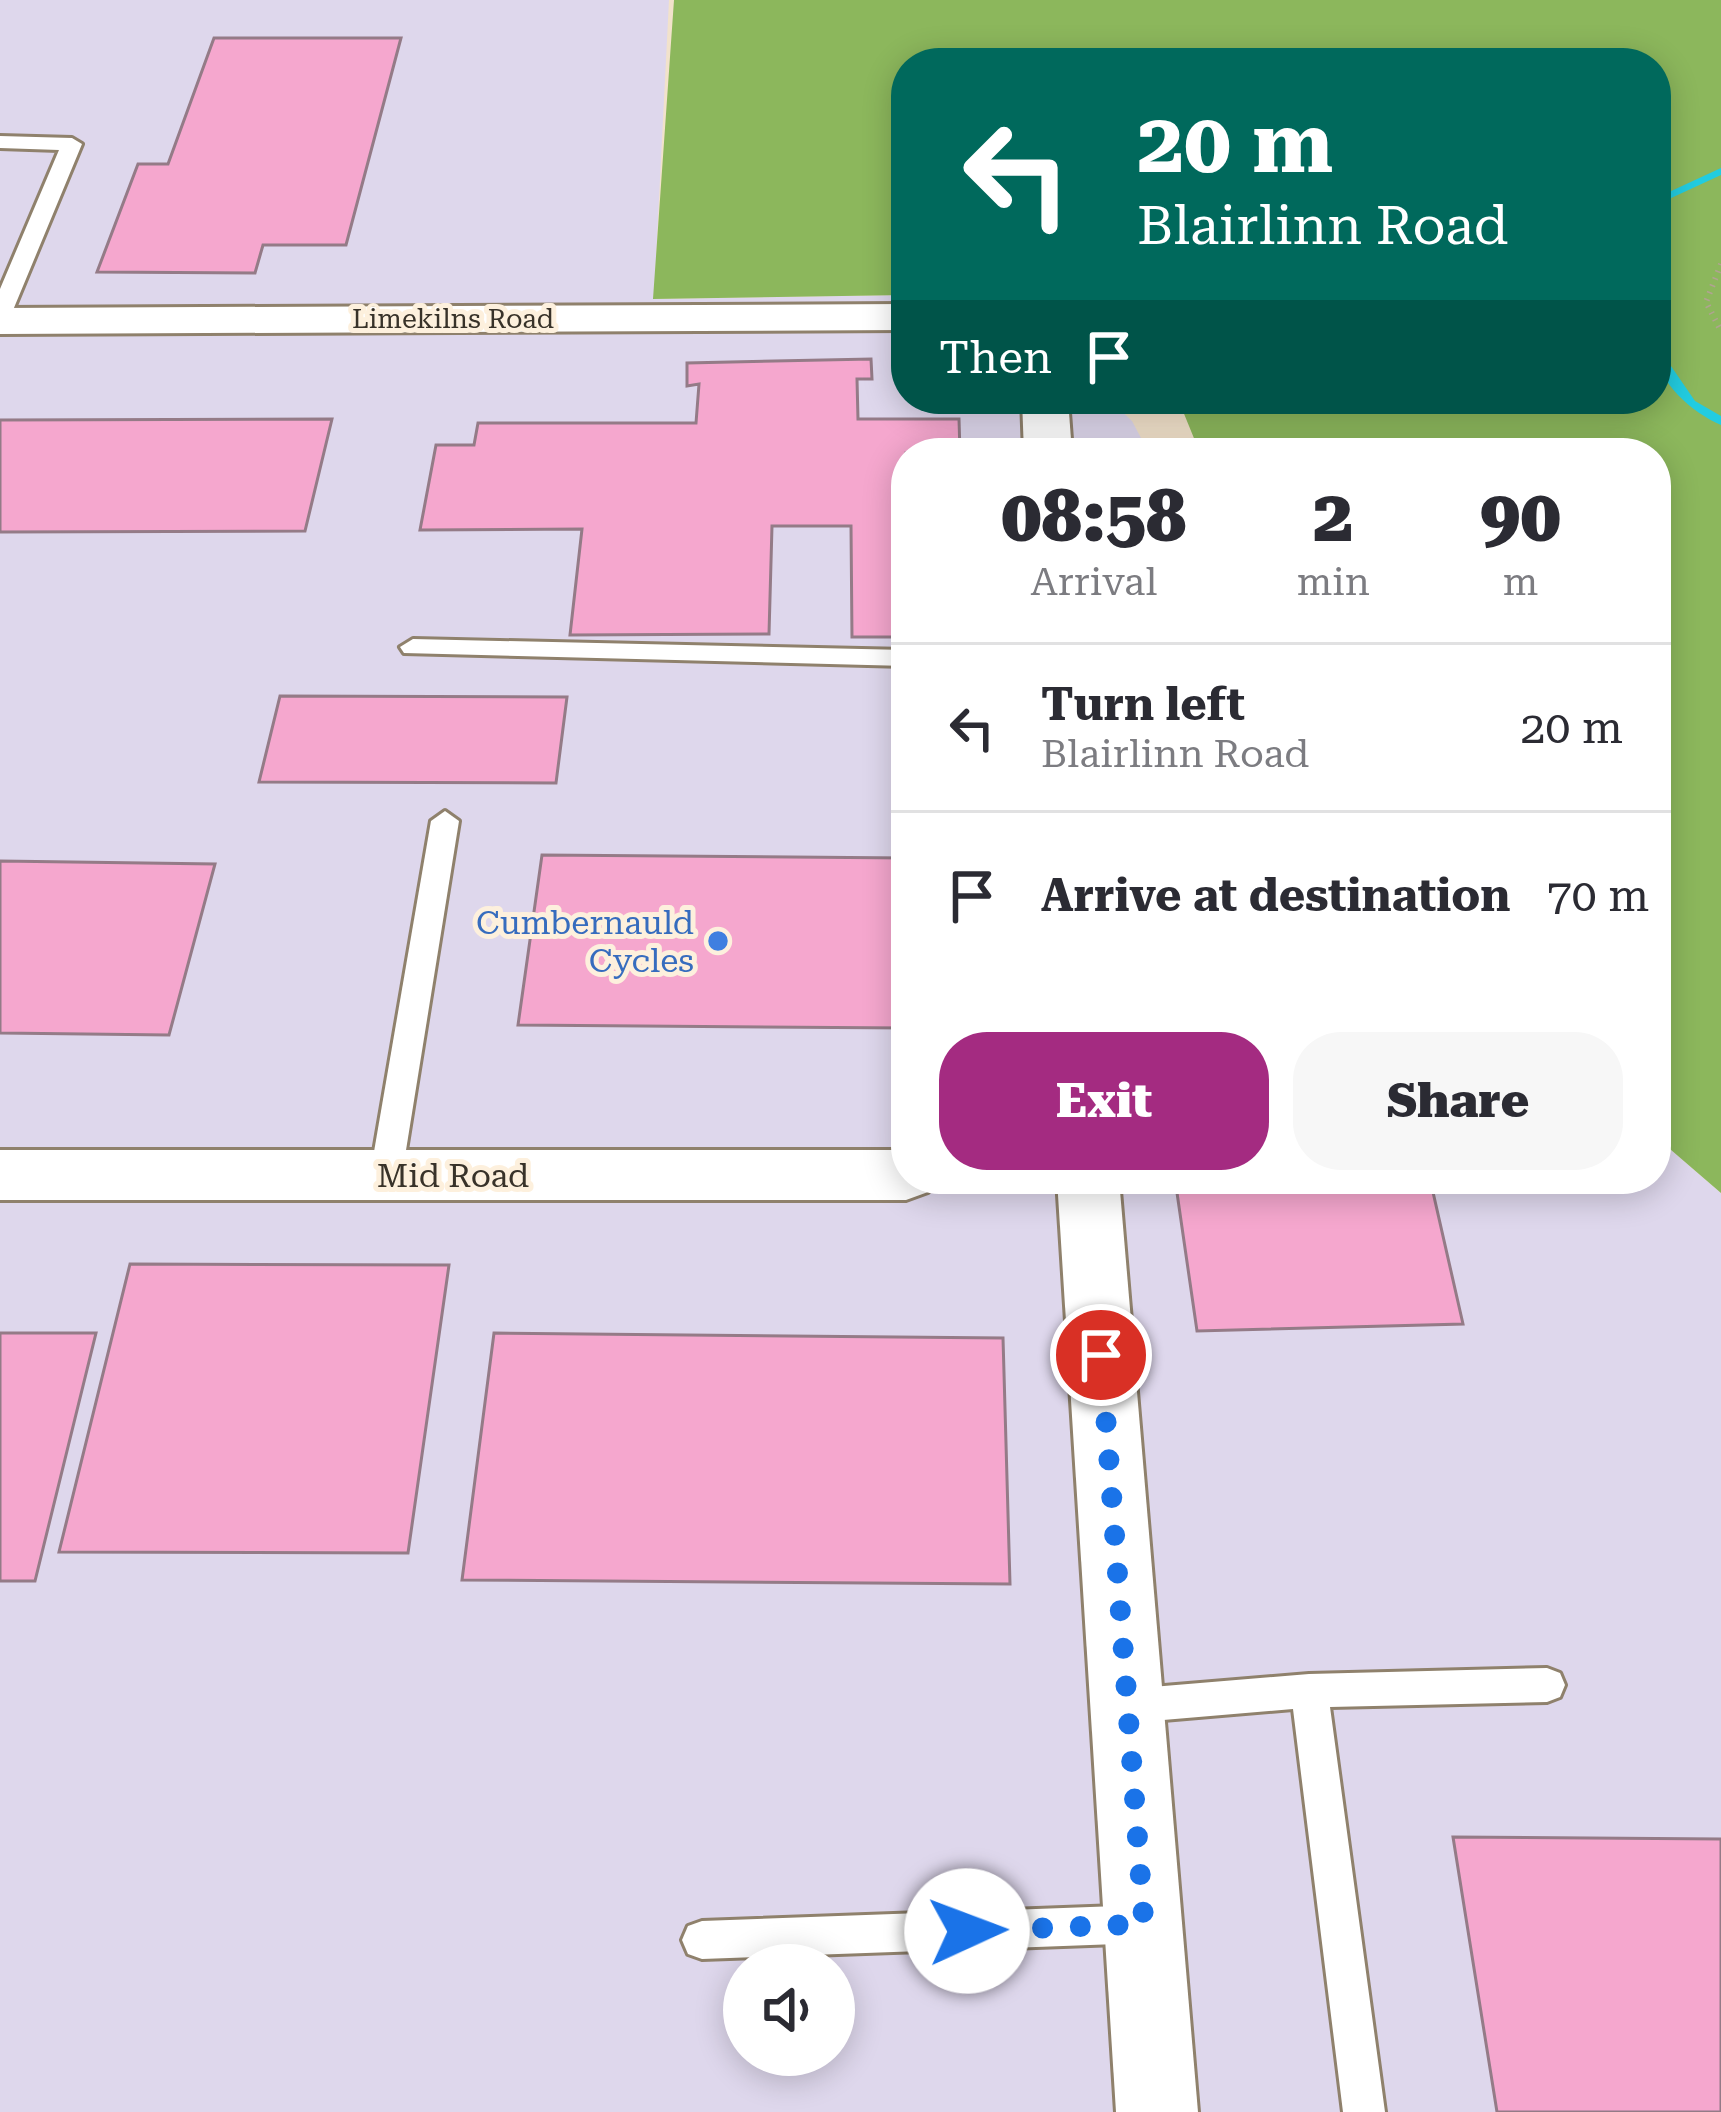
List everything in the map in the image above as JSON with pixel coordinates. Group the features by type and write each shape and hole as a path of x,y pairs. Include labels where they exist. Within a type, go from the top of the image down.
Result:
{"street":[{"name":"Limekilns Road","path":"0,318 891,317"},
{"name":"Mid Road","path":"0,1175 891,1175"},
{"path":"1089,1194 1157,2112"}],"lane":[{"path":"0,142 72,145 0,318"},
{"path":"413,647 891,658"},
{"path":"386,1175 445,821"},
{"path":"1128,1706 1310,1691 1547,1685"},
{"path":"1310,1691 1364,2112"},
{"path":"702,1940 1144,1924"}],"path":[{"path":"1721,264 1706,302 1721,331"}],"shaded area":[{"path":"0,0 669,0 654,299 891,295 891,414 1125,414 1132,421 1141,438 891,438 891,1194 1671,1194 1671,1150 1721,1193 1721,2112 0,2112"}],"green space":[{"path":"674,0 1721,0 1721,1193 1671,1150 1671,438 1194,438 1184,414 1671,414 1671,48 891,48 891,295 653,299"}],"building":[{"path":"214,38 401,38 346,245 263,245 255,273 97,272 138,164 168,164"},
{"path":"871,359 872,379 857,379 858,419 959,419 960,438 891,438 891,637 852,637 851,526 772,526 769,634 570,635 582,529 420,530 436,445 474,445 478,423 696,423 699,384 687,386 687,363"},
{"path":"332,419 305,531 0,532 0,420"},
{"path":"280,696 567,697 556,783 259,782"},
{"name":"Cumbernauld Cycles","path":"542,855 891,858 891,1028 518,1025"},
{"path":"0,861 215,864 169,1035 0,1033"},
{"path":"1177,1194 1433,1194 1463,1324 1197,1331"},
{"path":"130,1264 449,1265 408,1553 59,1552"},
{"path":"0,1333 96,1333 35,1581 0,1581"},
{"path":"494,1333 1003,1338 1010,1584 462,1580"},
{"path":"1453,1837 1721,1839 1721,2112 1497,2112"}],"waterway":[{"path":"1671,195 1721,171"},
{"path":"1671,375 1691,404 1721,421"}],"place":[{"name":"Cumbernauld Cycles","path":"718,941"}],"route":[{"path":"967,1931 1144,1924 1101,1355"}]}
